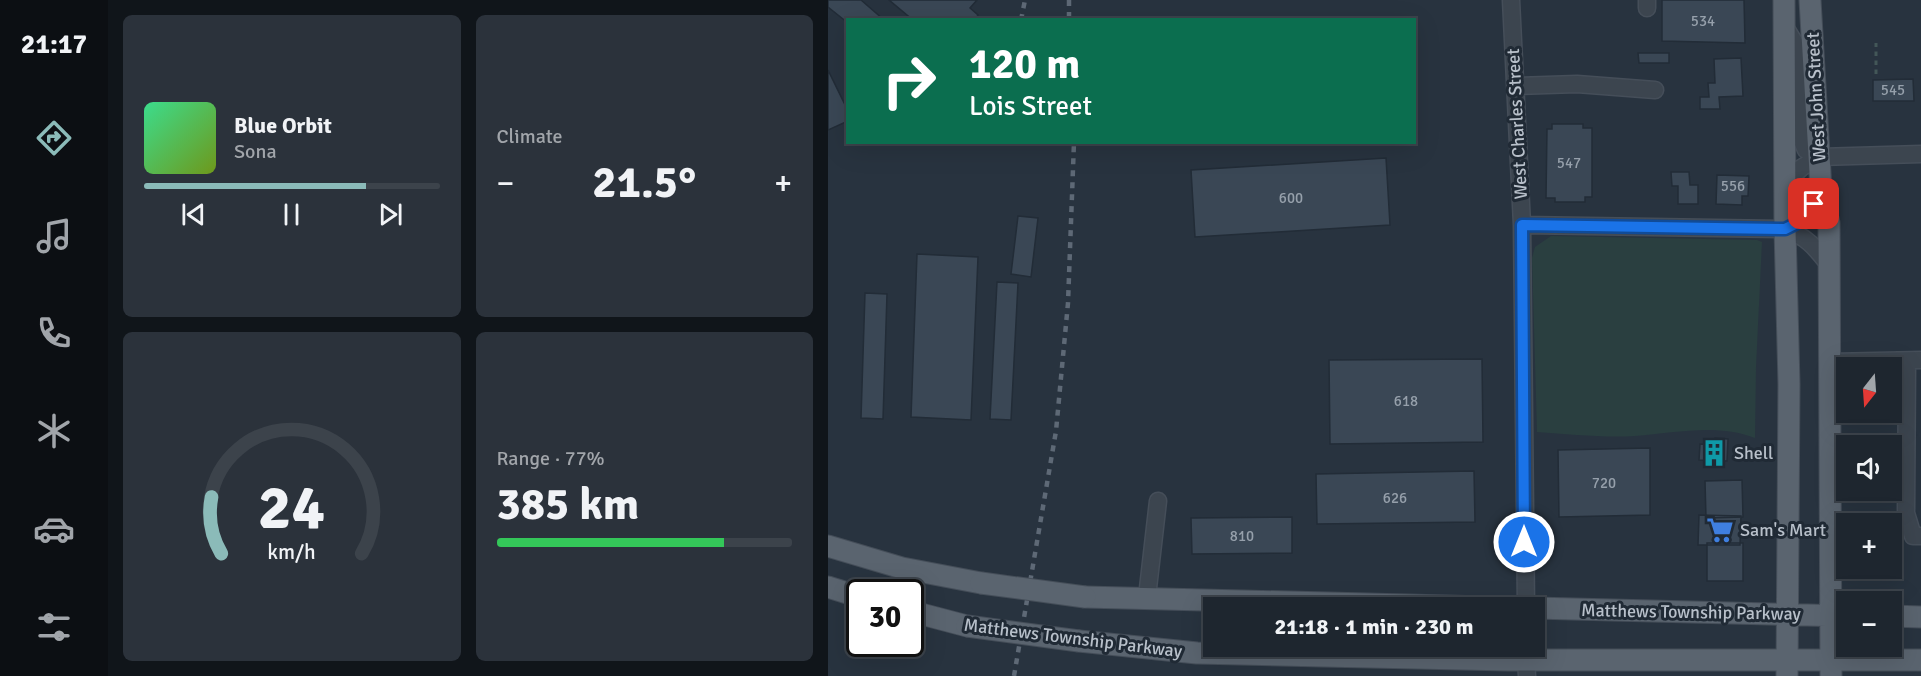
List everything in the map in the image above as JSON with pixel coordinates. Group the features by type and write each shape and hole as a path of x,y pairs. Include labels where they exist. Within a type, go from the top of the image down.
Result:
{"main road":[{"name":"West John Street","path":"1784,0 1784,184 1788,324 1789,614 1787,669"},
{"name":"West John Street","path":"1810,0 1821,190 1829,223 1830,362 1838,591"},
{"path":"828,546 902,568 981,583 1085,597 1203,600"},
{"path":"828,588 846,593"},
{"name":"Matthews Township Parkway","path":"1545,608 1836,616"},
{"name":"Matthews Township Parkway","path":"924,615 967,626 1079,642 1197,653 1527,668 1832,669 1921,660"},
{"path":"1902,616 1921,616"},
{"name":"West John Street","path":"1832,669 1836,639"}],"street":[{"name":"West Charles Street","path":"1511,0 1522,225 1525,597"},
{"path":"1785,27 1796,45 1800,136 1806,150 1819,157"},
{"path":"1516,86 1598,85 1654,90"},
{"path":"1784,184 1801,168 1819,157 1921,154"},
{"path":"1785,229 1801,221 1821,190"},
{"path":"1522,225 1785,229 1801,234 1811,242 1830,265"},
{"path":"1830,362 1914,360 1906,513 1913,536 1921,536"},
{"path":"1147,597 1158,501"}],"path":[{"path":"1876,43 1876,74"}],"green space":[{"path":"1551,236 1757,240 1762,242 1755,438 1741,433 1711,430 1635,436 1586,436 1537,432 1532,258 1535,247"}],"building":[{"path":"828,0 861,0 882,18 846,18 846,21 828,7"},
{"path":"889,0 977,0 970,8 978,15 976,18 911,18"},
{"path":"1662,0 1744,0 1745,43 1662,41"},
{"path":"1638,53 1669,53 1669,63 1639,63"},
{"path":"1741,58 1743,96 1719,97 1720,109 1700,109 1700,97 1709,97 1708,83 1715,83 1714,59"},
{"path":"828,70 846,107 846,122 828,130"},
{"path":"1913,79 1914,101 1873,101 1873,80"},
{"path":"1552,124 1583,124 1583,128 1592,128 1592,197 1585,197 1585,202 1555,202 1555,198 1546,198 1547,129 1552,129"},
{"path":"1386,158 1390,225 1195,237 1191,170"},
{"path":"1671,172 1689,172 1690,185 1698,185 1698,204 1678,204 1678,186 1672,186"},
{"path":"1717,175 1749,176 1748,196 1742,196 1742,205 1716,204"},
{"path":"1018,216 1038,218 1031,277 1011,274"},
{"path":"917,254 978,257 971,420 911,417"},
{"path":"997,282 1018,283 1011,420 990,419"},
{"path":"865,293 887,294 883,419 861,418"},
{"path":"1482,359 1483,442 1330,444 1329,360"},
{"name":"Shell","path":"1715,438 1728,439 1727,461 1699,460 1700,444 1715,445"},
{"path":"1650,448 1650,515 1559,517 1558,450"},
{"path":"1474,471 1475,522 1317,524 1316,474"},
{"path":"1742,480 1743,517 1706,518 1705,481"},
{"name":"Sam's Mart","path":"1699,515 1741,516 1740,545 1698,545"},
{"path":"1292,517 1292,553 1192,554 1191,518"},
{"path":"1707,543 1743,543 1743,581 1707,581"}],"railway":[{"path":"1021,18 1025,0"},
{"path":"1069,0 1069,18"},
{"path":"1014,676 1056,431 1068,303 1074,144"}],"place":[{"name":"Shell","path":"1714,453"},
{"name":"Sam's Mart","path":"1720,530"}],"route":[{"path":"1524,542 1522,225 1785,229 1801,221 1814,204"}]}
